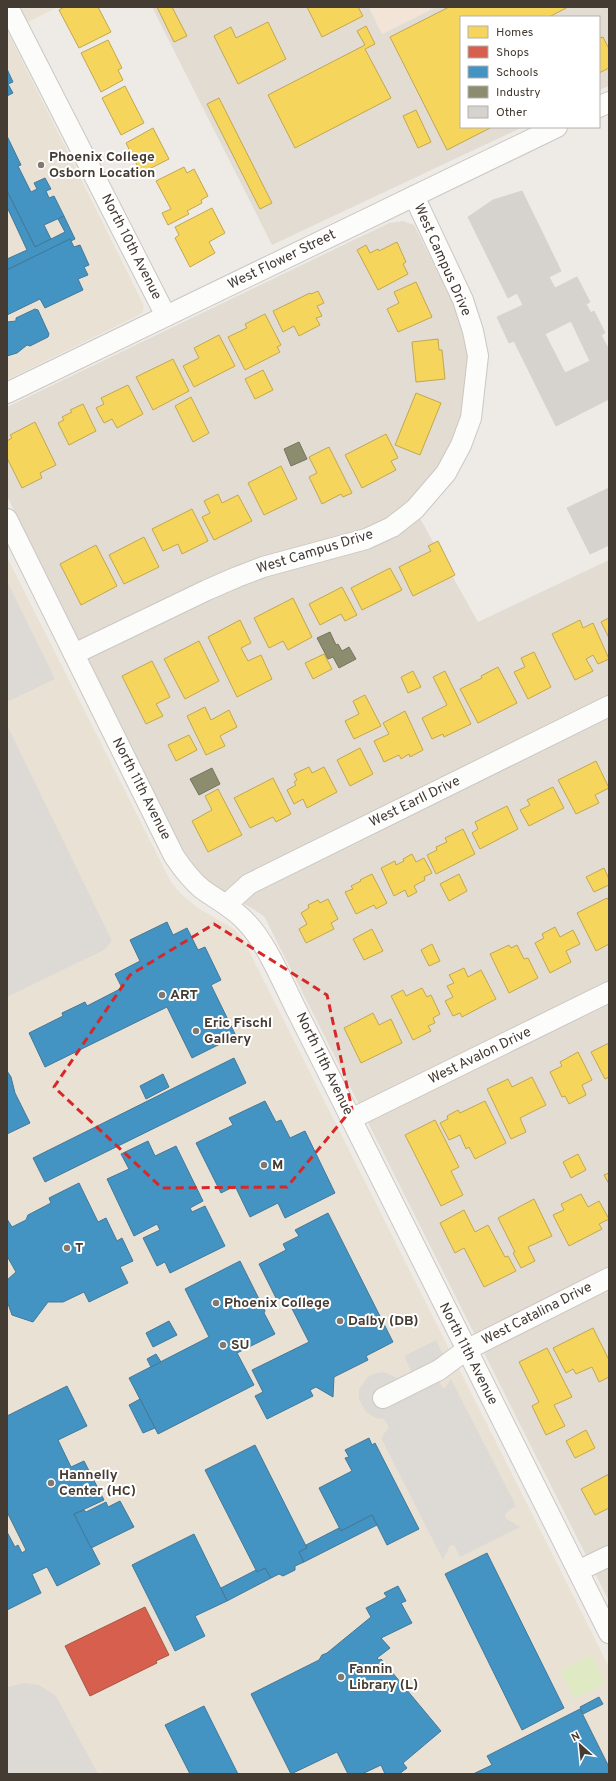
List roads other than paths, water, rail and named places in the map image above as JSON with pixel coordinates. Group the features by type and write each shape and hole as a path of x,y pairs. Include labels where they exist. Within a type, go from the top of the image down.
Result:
{"street":[{"name":"North 10th Avenue","path":"8,7 166,316"},
{"path":"600,106 609,102"},
{"name":"West Flower Street","path":"7,393 556,128"},
{"name":"West Campus Drive","path":"74,654 237,577 263,567 366,539 392,527 415,509 446,473 461,445 471,418 478,356 473,331 463,300 414,196"},
{"name":"North 11th Avenue","path":"7,520 174,856 191,879 246,921 259,938 609,1633"},
{"name":"West Earll Drive","path":"226,905 249,884 609,706"},
{"name":"West Avalon Drive","path":"351,1119 609,992"},
{"name":"West Catalina Drive","path":"383,1398 439,1370 466,1350 609,1278"},
{"path":"578,1571 609,1556"}],"place":[{"name":"Phoenix College Osborn Location","path":"41,165"},
{"name":"ART","path":"162,995"},
{"name":"Eric Fischl Gallery","path":"196,1031"},
{"name":"M","path":"264,1165"},
{"name":"T","path":"67,1248"},
{"name":"Phoenix College","path":"216,1303"},
{"name":"Dalby (DB)","path":"340,1321"},
{"name":"SU","path":"223,1345"},
{"name":"Hannelly Center (HC)","path":"51,1483"},
{"name":"Fannin Library (L)","path":"341,1677"}]}
